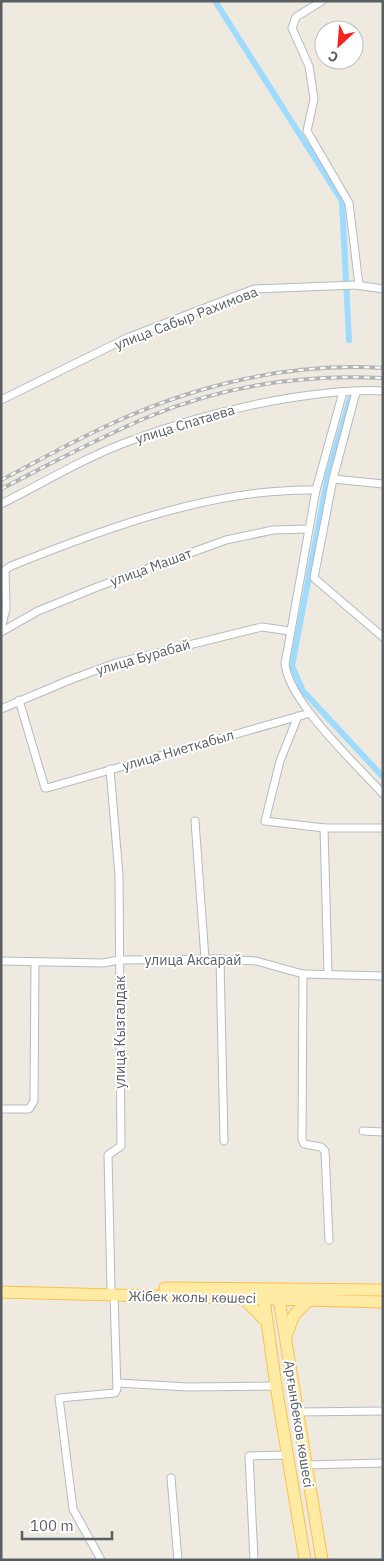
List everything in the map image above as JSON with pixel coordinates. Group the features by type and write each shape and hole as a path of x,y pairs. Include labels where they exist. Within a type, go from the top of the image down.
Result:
{"main road":[{"name":"Жібек жолы көшесі","path":"1,1284 244,1299 263,1294"},
{"name":"Жібек жолы көшесі","path":"1,1292 278,1294 383,1290"},
{"name":"Арғынбеков көшесі","path":"263,1294 276,1386 305,1560"},
{"name":"Жібек жолы көшесі","path":"278,1294 309,1300 383,1302"},
{"name":"Арғынбеков көшесі","path":"278,1294 322,1560"},
{"path":"244,1299 267,1323"},
{"path":"285,1337 294,1315 309,1300"}],"street":[{"path":"322,1 296,18 292,28 309,66 314,99 307,132 350,203 355,285"},
{"name":"улица Сабыр Рахимова","path":"1,400 126,338 254,289 355,285 383,288"},
{"name":"улица Спатаева","path":"1,504 87,459 207,415 269,401 343,392 383,391"},
{"path":"343,392 316,490 308,529 290,630 285,664 286,676 310,713 383,794"},
{"path":"356,392 333,480 314,578 383,637"},
{"path":"333,480 383,484"},
{"path":"1,631 6,609 3,568 86,536 221,498 262,491 316,490"},
{"name":"улица Машат","path":"1,631 38,611 97,587 226,540 273,530 308,529"},
{"name":"улица Бурабай","path":"1,709 19,700 116,663 262,627 290,630"},
{"name":"улица Ниеткабыл","path":"19,700 45,788 310,713"},
{"path":"298,716 280,761 265,821 324,828 383,828"},
{"name":"улица Кызгалдак","path":"110,769 119,875 120,1146 108,1155 113,1292"},
{"path":"195,821 205,959"},
{"path":"324,828 328,974"},
{"path":"220,959 224,1140"},
{"name":"улица Аксарай","path":"1,961 103,963 119,960 220,959 256,961 303,974 383,976"},
{"path":"1,1109 29,1109 34,1101 35,962"},
{"path":"303,974 302,1139 304,1144 320,1147 325,1151 329,1240"},
{"path":"363,1131 383,1132"},
{"path":"101,1560 73,1509 60,1398 115,1392 118,1383 113,1292"},
{"path":"118,1383 188,1387 276,1386"},
{"path":"297,1412 383,1411"},
{"path":"254,1560 249,1456 287,1455"},
{"path":"306,1464 383,1463"},
{"path":"171,1478 178,1560"}],"waterway":[{"path":"215,1 342,201 349,340"},
{"path":"350,399 328,475 292,666 303,691 383,777"}],"railway":[{"path":"1,480 113,423 145,409 211,387 279,373 314,369 348,367 383,368"},
{"path":"1,489 129,425 176,406 205,397 263,384 293,380 353,377 383,378"}]}
